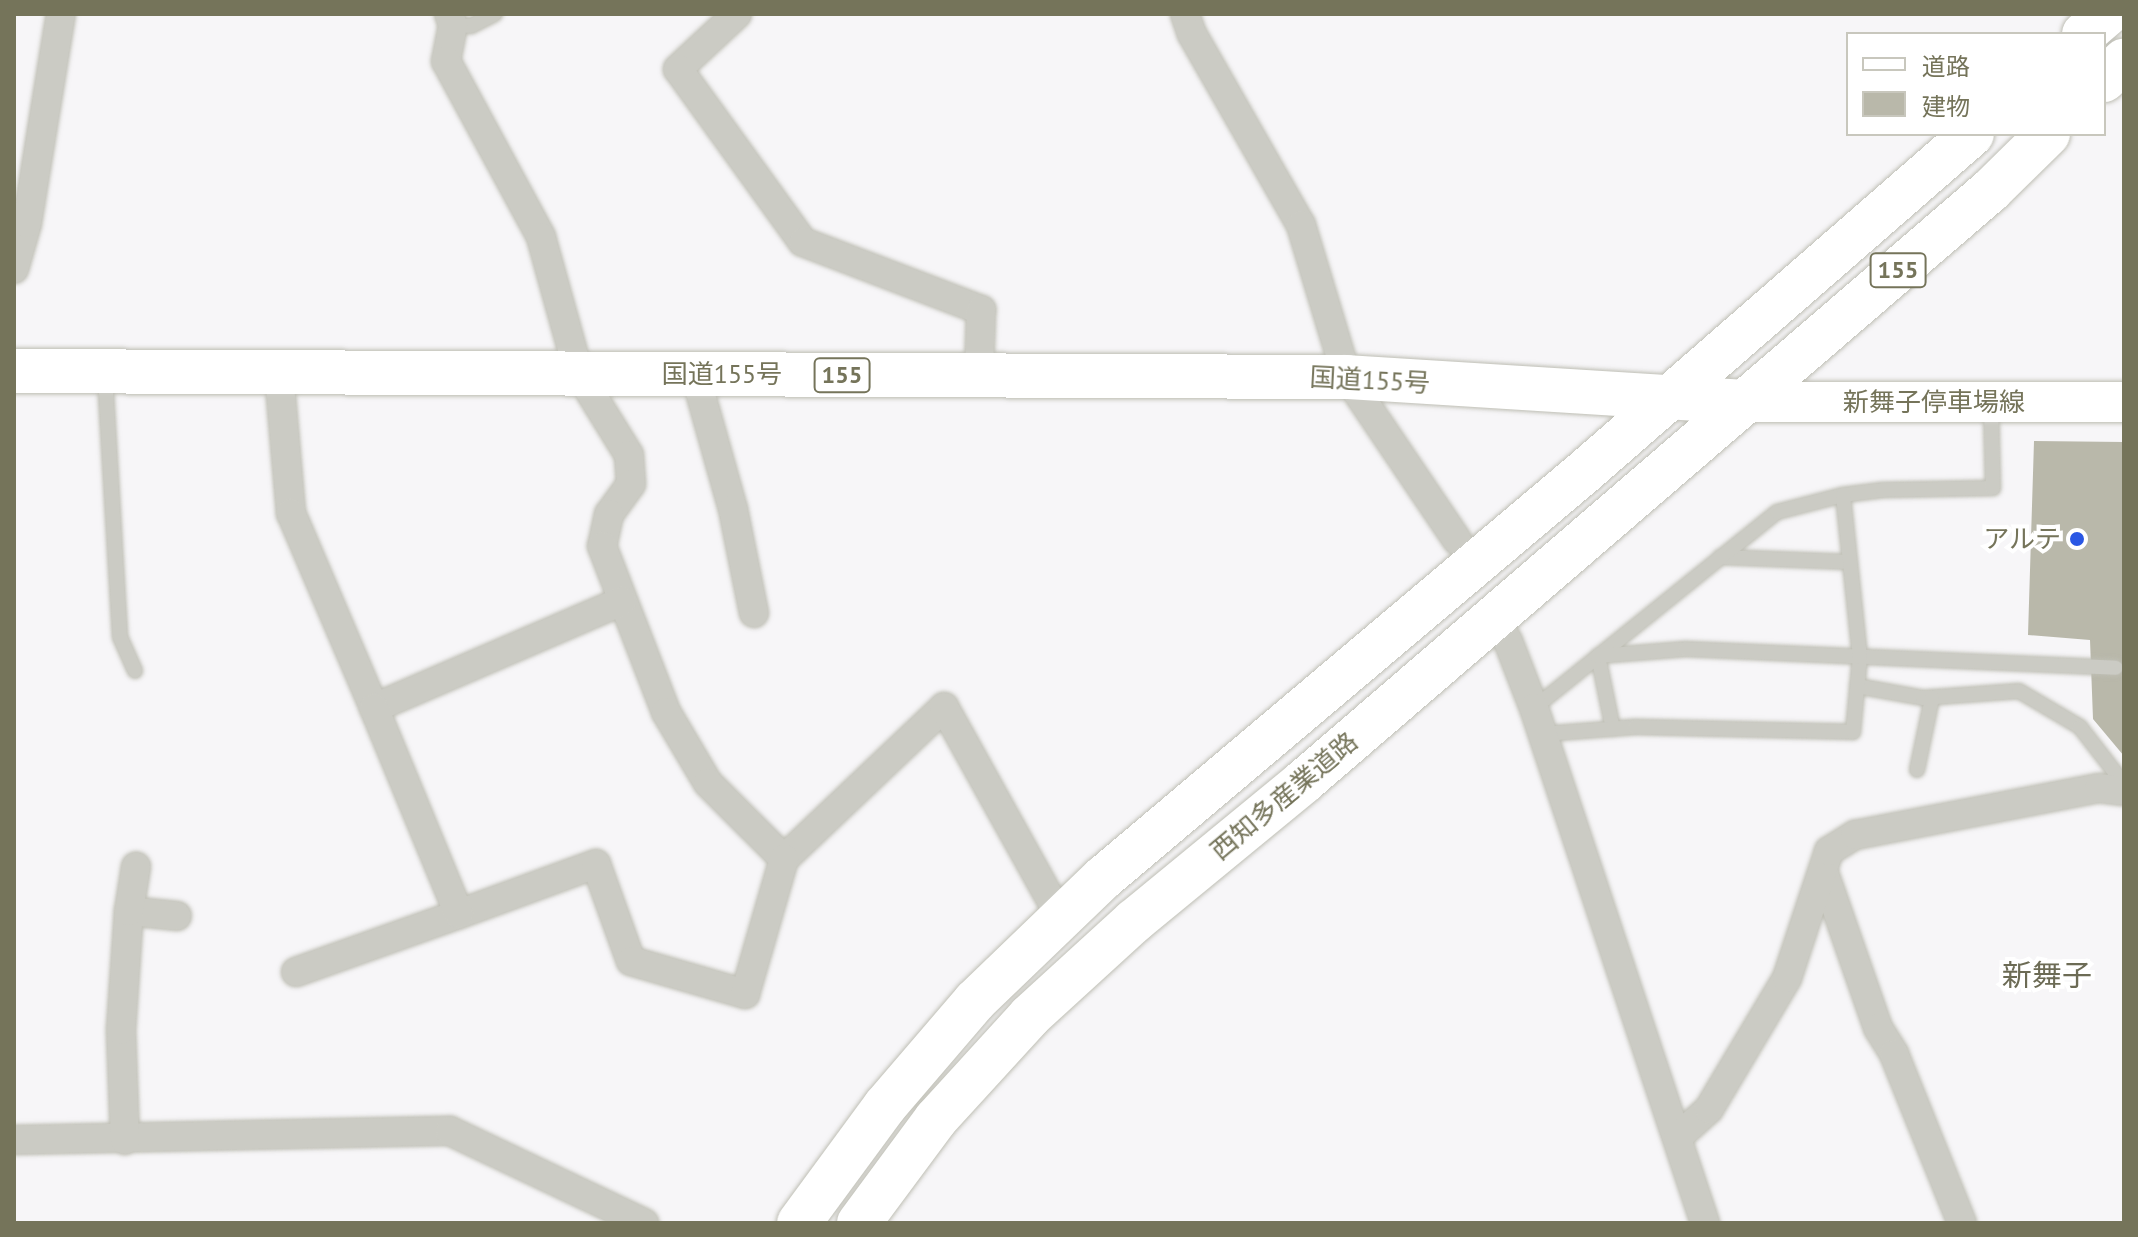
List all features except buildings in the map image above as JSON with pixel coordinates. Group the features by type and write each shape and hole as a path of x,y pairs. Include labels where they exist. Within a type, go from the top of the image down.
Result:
{"highway":[{"path":"2086,32 2107,14"},
{"path":"2106,78 2124,61"},
{"name":"155","path":"1669,399 1970,136"},
{"name":"155","path":"1743,402 1991,190 2046,136"},
{"name":"国道155号","path":"14,371 1347,377 1743,402"},
{"name":"西知多産業道路","path":"799,1223 885,1106 975,1001 1103,878 1669,399"},
{"name":"西知多産業道路","path":"859,1223 936,1119 1030,1016 1134,921 1743,402"}],"main road":[{"name":"新舞子停車場線","path":"1743,402 2124,402"}],"street":[{"path":"14,269 27,223 61,14"},
{"path":"737,14 678,69 803,242 981,310 979,375"},
{"path":"1185,14 1192,34 1301,225 1347,377 1457,540"},
{"path":"451,19 446,61 541,237 579,374 629,455 631,484 609,514 602,546 666,712 708,783 784,859"},
{"path":"279,373 291,513 459,914"},
{"path":"695,374 733,509 754,613"},
{"path":"374,708 622,601"},
{"path":"1493,617 1508,641 1538,721 1705,1223"},
{"path":"296,972 596,864 631,961 745,994 784,859 944,707 1061,918"},
{"path":"1678,1137 1709,1109 1787,978 1829,851 1855,835 2099,788 2124,791"},
{"path":"125,1140 121,1030 129,911 136,867"},
{"path":"1823,870 1873,1015 1894,1054 1962,1223"},
{"path":"129,911 177,916"},
{"path":"14,1140 450,1131 644,1223"}],"lane":[{"path":"451,19 471,26 495,14"},
{"path":"106,371 103,393 120,637 135,671"},
{"path":"1538,721 1598,656 1777,512 1843,495 1883,490 1993,488 1991,402"},
{"path":"1538,721 1613,729 1853,732 1860,657 1843,495"},
{"path":"1720,557 1850,562"},
{"path":"1598,656 1686,649 1892,661 2116,668"},
{"path":"1598,656 1613,729"},
{"path":"1857,686 1932,698 2019,691 2080,727 2124,784"},
{"path":"1917,770 1932,698"}],"place":[{"name":"アルテ","path":"2077,539"}],"district":[{"name":"新舞子","path":"2047,975"}]}
